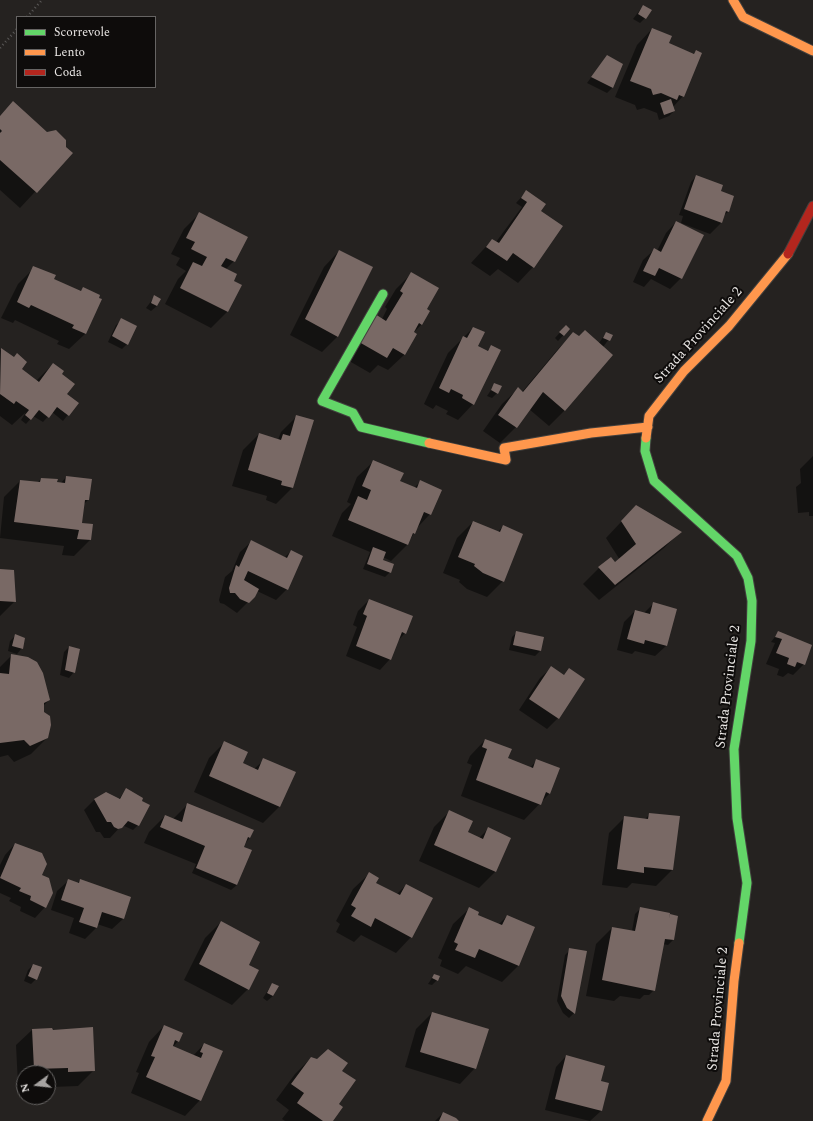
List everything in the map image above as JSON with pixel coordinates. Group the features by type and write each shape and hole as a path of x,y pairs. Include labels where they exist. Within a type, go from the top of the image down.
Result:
{"street":[{"path":"733,0 743,17 813,51"},
{"name":"Strada Provinciale 2","path":"707,1121 726,1081 734,981 747,883 737,818 734,749 750,641 752,602 748,578 737,556 654,481 645,451 649,416 684,371 729,326 792,250 813,206"},
{"path":"383,294 322,401 353,413 361,427 506,460 504,448 592,433 648,426"}],"path":[{"path":"28,16 42,0"},
{"path":"0,48 16,29"}],"building":[{"path":"643,5 652,10 646,19 638,14"},
{"path":"652,28 672,36 669,43 694,54 696,50 702,53 684,97 679,95 677,100 661,93 653,95 651,89 630,81"},
{"path":"607,55 623,64 613,88 591,77"},
{"path":"671,99 675,111 664,115 660,103"},
{"path":"13,101 47,132 56,130 66,140 66,147 73,153 37,193 0,160 0,133 2,131 0,129 0,116"},
{"path":"696,175 723,185 721,191 734,196 729,212 726,211 722,223 684,209"},
{"path":"526,190 546,204 541,211 563,226 534,268 513,253 507,261 486,247 492,239 499,243 527,202 521,198"},
{"path":"199,212 248,237 235,262 226,258 221,266 237,274 234,281 242,285 228,312 180,288 193,262 202,266 207,257 191,249 195,242 186,238"},
{"path":"676,221 704,235 682,279 659,268 655,276 643,271 654,248 661,252"},
{"path":"339,250 373,267 338,337 305,319"},
{"path":"33,266 56,275 54,279 81,291 83,287 100,295 99,298 102,299 86,334 72,328 74,325 31,305 29,308 17,302"},
{"path":"411,272 439,288 427,309 430,311 422,325 419,323 414,332 417,334 405,355 393,348 387,358 359,342 375,314 386,321 403,293 400,291"},
{"path":"154,295 161,299 157,306 151,303"},
{"path":"121,318 137,326 128,345 112,336"},
{"path":"566,325 570,329 564,336 559,332"},
{"path":"473,327 485,332 478,346 488,351 491,345 501,350 474,405 462,398 463,395 451,389 449,393 439,388 463,336 467,338"},
{"path":"585,330 613,355 565,411 543,392 517,428 498,415 518,387 523,392 573,332 579,336"},
{"path":"606,332 613,335 610,341 603,338"},
{"path":"1,348 14,357 17,353 27,362 22,369 39,382 53,363 64,371 62,374 75,384 67,394 79,403 69,416 57,407 49,418 39,410 31,420 25,415 29,410 16,401 14,404 0,394"},
{"path":"494,383 502,386 498,394 491,390"},
{"path":"296,415 314,420 293,488 281,485 282,481 248,470 259,433 281,440 283,434 290,436"},
{"path":"373,460 404,473 400,481 417,488 420,480 442,490 431,515 424,512 415,534 413,533 408,545 348,520 358,496 367,500 371,490 362,486"},
{"path":"66,476 92,479 89,500 85,500 82,523 93,524 91,540 77,539 79,530 14,522 20,480 40,482 41,478 58,479 57,482 65,483"},
{"path":"636,505 682,532 615,585 598,567 611,557 615,562 636,544 621,521"},
{"path":"473,521 500,532 503,525 523,534 504,582 483,573 474,566 475,564 458,557"},
{"path":"251,540 287,558 291,550 303,556 288,590 248,571 244,580 259,589 255,597 249,603 240,599 235,593 230,593 229,588 236,565 239,567"},
{"path":"373,547 386,552 383,560 394,564 391,573 367,564"},
{"path":"0,569 14,570 16,602 0,601"},
{"path":"369,599 413,616 406,634 402,632 391,660 356,646 367,616 363,614"},
{"path":"653,602 677,609 667,646 645,640 644,644 627,639 635,610 650,614"},
{"path":"516,631 544,637 541,651 513,645"},
{"path":"778,631 812,645 805,665 797,662 795,667 787,664 789,658 776,653 782,639 775,637"},
{"path":"15,634 25,638 23,649 12,646"},
{"path":"69,646 80,649 75,673 65,670"},
{"path":"11,654 28,657 37,662 43,673 50,700 44,703 44,712 50,716 51,725 48,738 30,746 24,740 0,743 0,673 9,674"},
{"path":"551,666 564,675 569,668 585,679 559,719 529,699"},
{"path":"485,739 512,749 508,758 533,768 536,759 560,768 550,794 546,792 541,805 476,780 487,749 482,747"},
{"path":"224,741 248,752 243,763 258,770 263,758 296,772 280,807 209,776"},
{"path":"126,788 143,798 142,801 150,805 139,826 128,821 122,828 118,829 114,827 111,822 107,822 94,799 106,792 120,799"},
{"path":"187,803 254,830 250,838 248,837 244,847 252,850 237,885 196,868 205,846 160,827 165,815 182,822"},
{"path":"449,810 473,821 468,832 483,839 488,827 511,838 496,872 434,845"},
{"path":"649,813 680,816 673,870 644,867 644,873 617,869 624,816 648,819"},
{"path":"15,843 42,853 47,864 42,875 49,878 53,893 46,908 30,900 31,896 19,891 21,888 0,878"},
{"path":"369,872 379,878 376,883 400,895 406,884 433,898 412,938 375,918 371,927 351,916 356,908 351,905"},
{"path":"68,879 79,883 80,879 131,897 124,919 102,912 97,928 79,922 84,908 61,900"},
{"path":"469,907 479,912 478,915 502,925 507,915 535,927 519,966 479,949 475,958 455,950 458,944 454,942"},
{"path":"640,907 670,913 669,919 670,914 678,916 674,940 665,939 655,991 602,980 612,927 635,931"},
{"path":"221,921 260,942 249,965 259,970 249,990 199,964"},
{"path":"569,948 587,951 575,1014 567,1008 561,996"},
{"path":"33,964 42,967 37,980 28,976"},
{"path":"434,974 440,976 438,981 432,978"},
{"path":"272,983 279,986 273,996 267,993"},
{"path":"432,1012 489,1029 476,1069 420,1052"},
{"path":"164,1025 183,1033 179,1042 175,1040 173,1046 201,1058 203,1053 200,1052 204,1043 223,1051 201,1101 146,1077 155,1057 151,1056"},
{"path":"93,1027 95,1071 68,1072 68,1068 56,1068 56,1065 34,1065 32,1029 52,1028 53,1030"},
{"path":"328,1049 348,1063 342,1071 356,1080 339,1104 343,1107 333,1121 323,1121 297,1103 304,1093 291,1084 311,1057 317,1059"},
{"path":"566,1055 605,1066 601,1081 609,1083 602,1111 555,1099"},
{"path":"443,1112 456,1118 459,1121 439,1121"}],"traffic: fast":[{"path":"383,294 322,401 353,413 361,427 429,443"},
{"path":"646,438 645,451 654,481 737,556 748,578 752,601 751,641 734,749 737,818 747,883 739,943"}],"traffic: slow":[{"path":"733,0 743,17 813,51"},
{"path":"646,438 649,416 684,371 729,326 788,254"},
{"path":"429,443 506,460 504,448 591,433 648,427"},
{"path":"707,1121 726,1081 734,981 739,943"}],"traffic: jam":[{"path":"788,254 813,206"}]}
